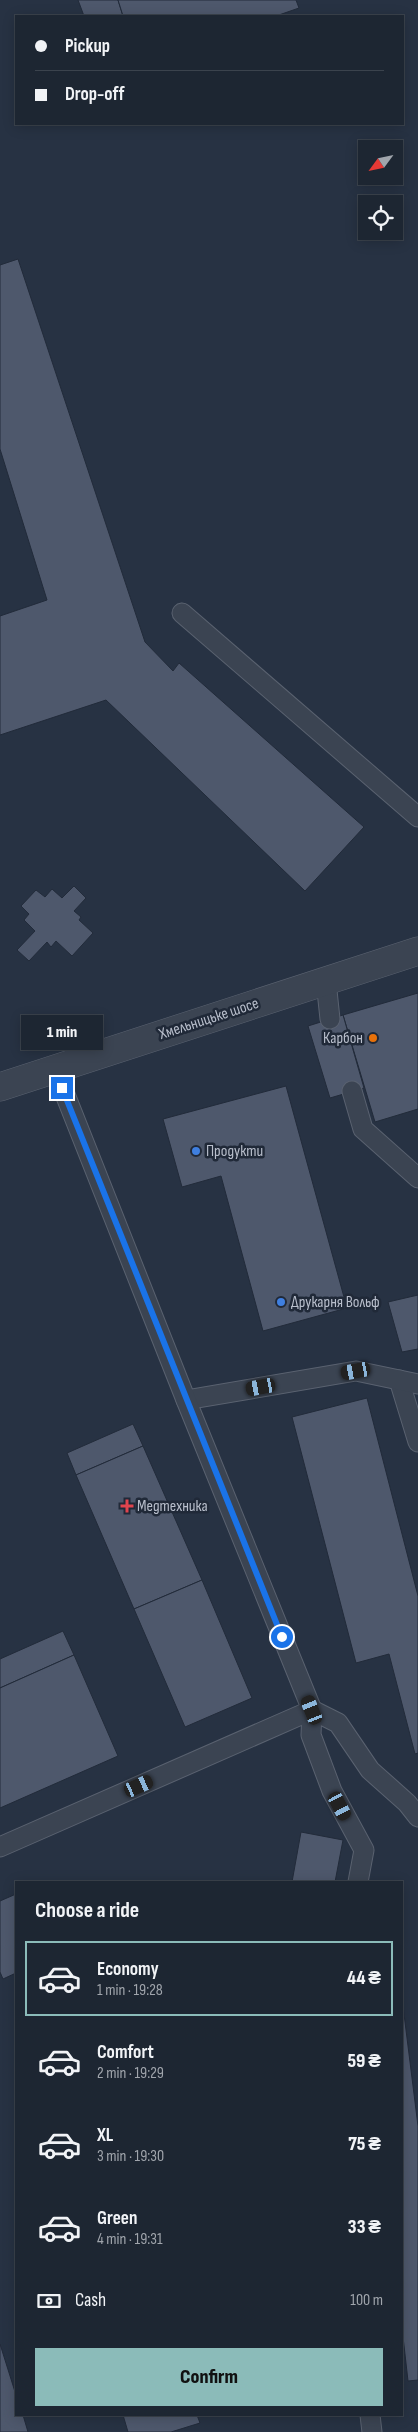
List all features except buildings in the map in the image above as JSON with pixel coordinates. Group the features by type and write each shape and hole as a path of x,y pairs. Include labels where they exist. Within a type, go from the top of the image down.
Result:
{"street":[{"name":"Хмельницьке шосе","path":"0,1087 418,951"}],"lane":[{"path":"182,613 418,817"},
{"path":"326,981 330,1019"},
{"path":"55,1069 186,1400 312,1710 311,1735 332,1791 364,1850 358,1881"},
{"path":"352,1091 363,1129 418,1178"},
{"path":"186,1400 356,1371 418,1384"},
{"path":"399,1380 418,1442"},
{"path":"312,1710 338,1723 370,1770 407,1804 418,1817"},
{"path":"0,1847 312,1710"},
{"path":"370,2416 372,2432"}],"place":[{"name":"Карбон","path":"373,1038"},
{"name":"Продукти","path":"196,1151"},
{"name":"Друкарня Вольф","path":"281,1302"},
{"name":"Медтехника","path":"127,1506"}],"route":[{"path":"62,1088 282,1637"}]}
